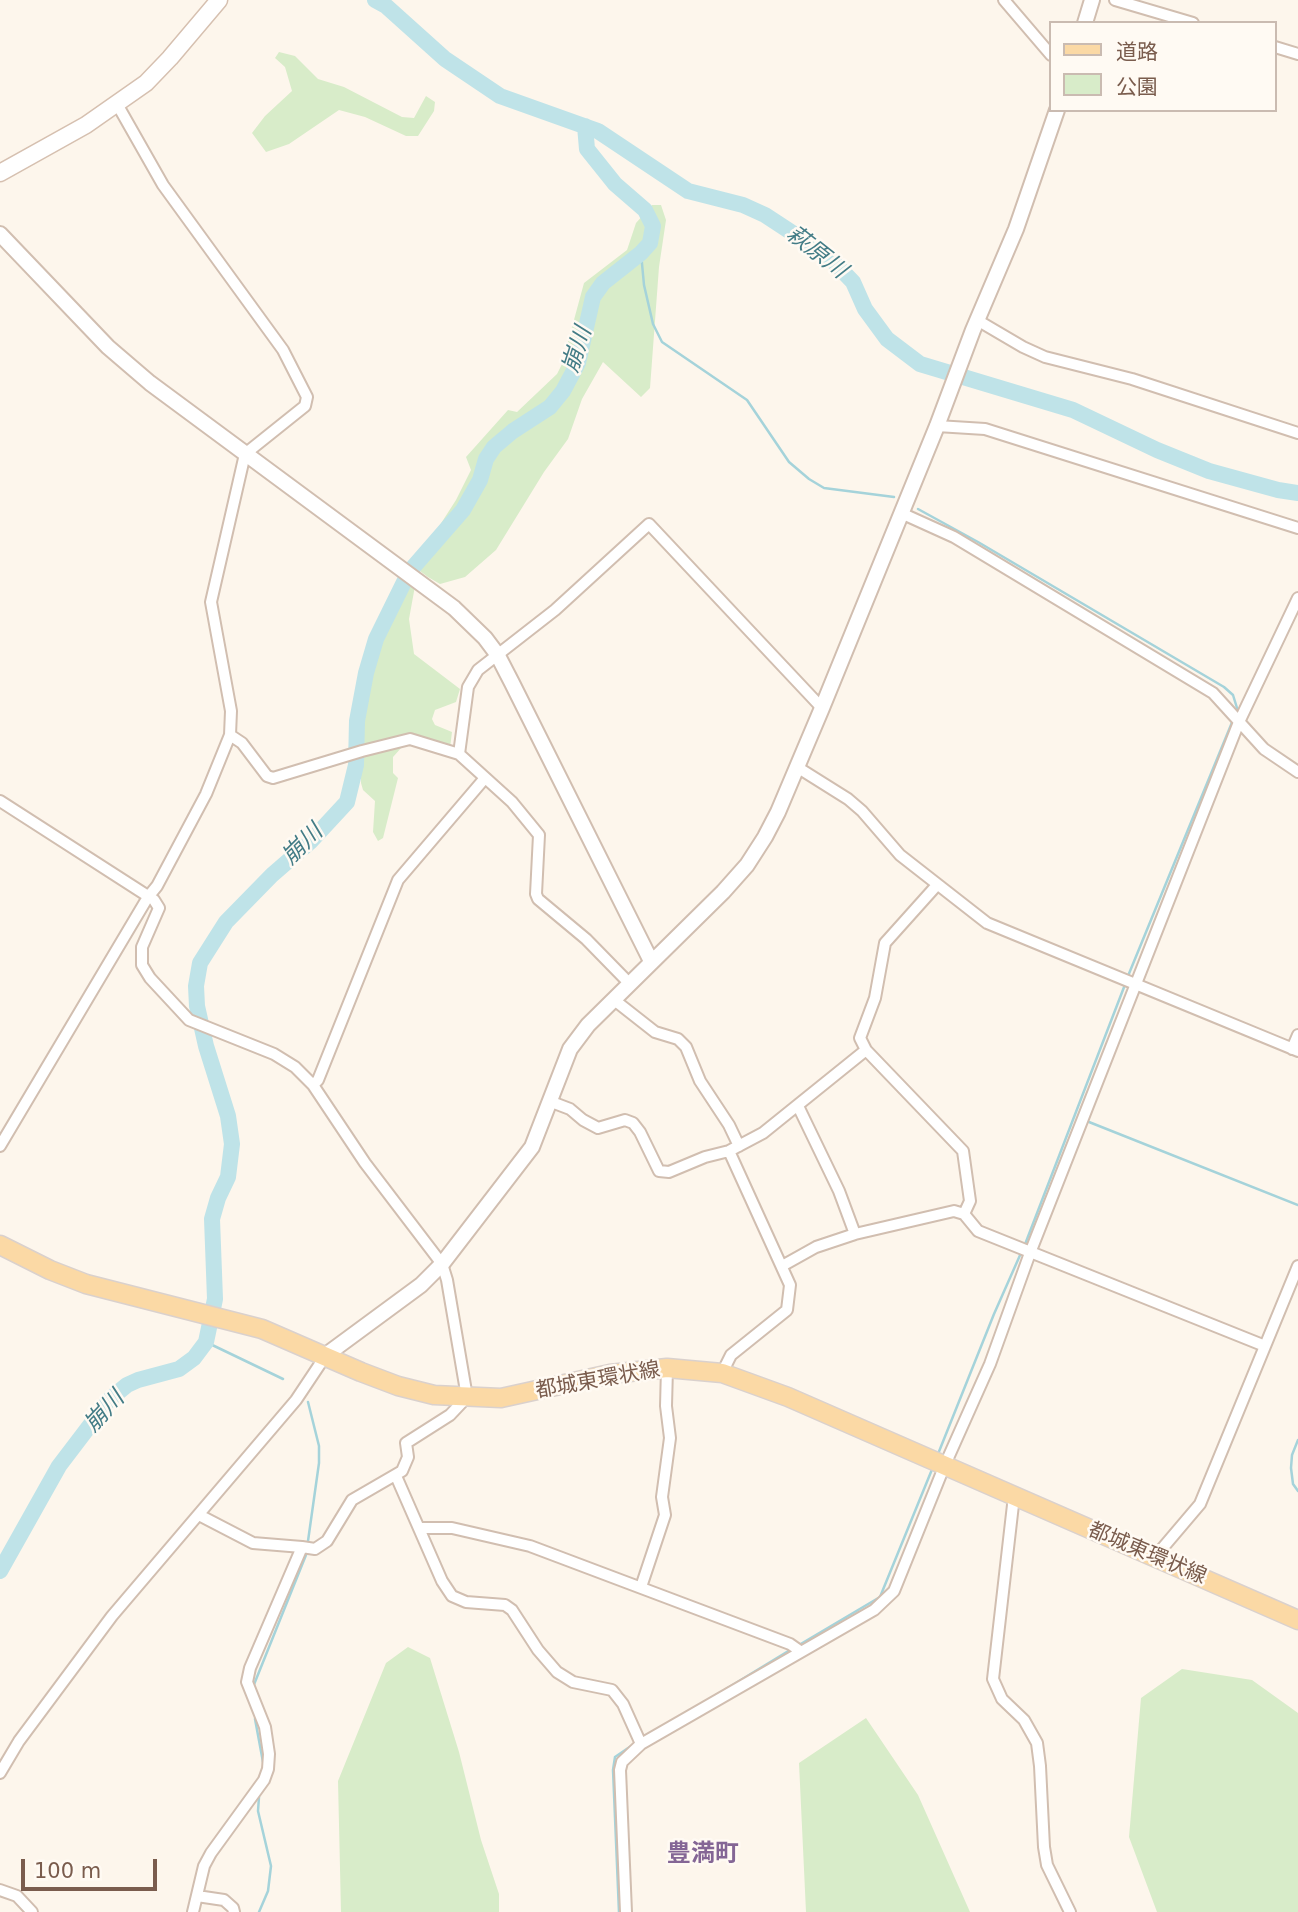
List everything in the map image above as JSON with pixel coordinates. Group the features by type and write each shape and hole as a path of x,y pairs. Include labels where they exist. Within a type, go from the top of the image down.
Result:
{"main road":[{"path":"0,173 86,125 146,83 219,0"},
{"name":"都城東環状線","path":"0,1245 50,1270 86,1284 261,1329 361,1372 398,1386 434,1395 501,1398 610,1374 667,1368 722,1373 788,1397 1298,1620"}],"street":[{"path":"1004,0 1050,54"},
{"path":"1086,21 1092,0"},
{"path":"1115,0 1186,21"},
{"path":"1277,48 1298,54"},
{"path":"0,1146 168,865 206,794 230,734 231,710 211,602 245,454 305,406 307,397 283,350 163,185 117,104"},
{"path":"0,1773 19,1741 112,1616 296,1400 326,1355 421,1285 442,1264 525,1159 539,1133 570,1049 587,1025 723,892 747,865 778,812 822,708 1016,229 1056,112"},
{"path":"0,234 108,347 169,399 470,622 497,654 651,961"},
{"path":"975,325 1045,356 1132,379 1298,433"},
{"path":"937,426 985,429 1298,528"},
{"path":"901,513 954,537 1200,684 1213,693 1264,749 1298,772"},
{"path":"459,754 468,687 478,670 555,610 649,524 822,708"},
{"path":"626,1912 620,1770 622,1762 639,1739 874,1610 894,1591 938,1464 990,1364 1030,1253 1239,722 1298,598"},
{"path":"230,734 242,743 267,776 272,778 410,739 459,754 512,802 539,835 538,899 586,939 629,983"},
{"path":"797,767 848,799 900,855 987,923 1295,1050 1298,1035"},
{"path":"313,1085 318,1080 398,880 485,778"},
{"path":"0,801 154,900 159,908 142,947 142,965 155,984 189,1020 274,1054 295,1066 313,1085 365,1164 442,1264 447,1280 467,1397 450,1415 406,1443 406,1464 396,1476 352,1500 327,1541 315,1549 253,1543 199,1515"},
{"path":"937,885 885,943 875,998 860,1038 866,1050 963,1151 970,1201 964,1214"},
{"path":"612,999 654,1032 678,1039 686,1047 700,1082 729,1125 734,1149 790,1285 787,1310 731,1355 722,1373"},
{"path":"549,1101 570,1109 583,1121 598,1128 625,1120 633,1123 659,1171 669,1172 705,1157 734,1149 763,1133 866,1050"},
{"path":"798,1106 839,1191 855,1234"},
{"path":"782,1266 816,1247 855,1234 954,1211 964,1214 978,1231 1265,1346"},
{"path":"1155,1557 1200,1504 1298,1266"},
{"path":"640,1587 666,1514 662,1497 669,1457 667,1368"},
{"path":"396,1476 442,1581 452,1596 466,1602 505,1605 512,1610 538,1650 557,1672 573,1682 612,1690 623,1704 639,1739"},
{"path":"1014,1496 993,1679 1002,1699 1024,1720 1037,1743 1044,1847 1048,1865 1070,1912"},
{"path":"420,1528 452,1528 503,1538 790,1644 800,1651"},
{"path":"193,1912 204,1866 264,1780 268,1769 265,1727 247,1682 250,1668 302,1547"},
{"path":"0,1890 18,1896 32,1912"},
{"path":"197,1896 224,1900 234,1912"}],"green space":[{"path":"279,52 295,56 318,79 344,87 402,117 414,118 426,96 435,102 434,111 418,136 406,136 365,117 339,110 289,144 266,152 252,133 265,116 292,91 285,67 275,58"},
{"path":"652,205 661,205 666,220 659,267 650,388 641,397 603,362 582,399 568,439 544,472 496,550 465,577 440,584 409,563 438,528 456,500 471,470 466,457 508,410 517,412 557,374 584,283 627,250 636,223"},
{"path":"402,576 415,586 409,619 414,654 460,689 456,702 435,710 432,719 435,725 452,732 450,748 421,744 402,747 393,757 393,773 398,778 383,838 378,841 373,832 375,801 363,790 361,783 359,719 368,673 391,598"},
{"path":"408,1647 430,1658 459,1752 481,1840 499,1894 499,1912 341,1912 338,1781 386,1663"},
{"path":"1182,1669 1252,1680 1298,1713 1298,1912 1157,1912 1129,1837 1141,1698"},
{"path":"866,1718 918,1795 970,1912 806,1912 799,1763"}],"waterway":[{"name":"萩原川","path":"375,0 386,6 445,59 500,96 598,131 688,191 743,205 765,215 829,257 853,282 865,309 887,339 920,364 1073,410 1157,450 1209,471 1298,493"},
{"name":"崩川","path":"0,1571 59,1466 110,1399 138,1380 179,1369 194,1358 206,1342 215,1299 212,1219 228,1177 232,1144 228,1116 206,1046 197,1006 196,986 200,963 226,922 272,875 310,842 347,802 356,765 357,721 366,673 376,639 409,572 463,510 494,447 550,407 563,391 578,363 593,297 603,283 650,243 653,226 645,210 615,184 587,149 585,126"},
{"path":"641,253 644,285 653,324 662,342 747,400 789,462 809,479 824,488 894,497"},
{"path":"918,509 1224,687 1233,695 1237,708 1235,713"},
{"path":"1128,976 1233,720"},
{"path":"1024,1247 1126,982"},
{"path":"1089,1122 1298,1205"},
{"path":"938,1454 1021,1253"},
{"path":"206,1342 283,1379"},
{"path":"308,1402 319,1446 319,1463 308,1541"},
{"path":"1298,1440 1292,1455 1291,1468 1293,1484 1298,1491"},
{"path":"799,1645 880,1597 933,1467"},
{"path":"253,1687 306,1555"},
{"path":"703,1703 790,1650"},
{"path":"255,1719 263,1762"},
{"path":"619,1912 613,1770 615,1757 634,1744"},
{"path":"259,1797 258,1811 271,1866 268,1891 259,1912"}],"district":[{"name":"豊満町","path":"703,1855"}]}
